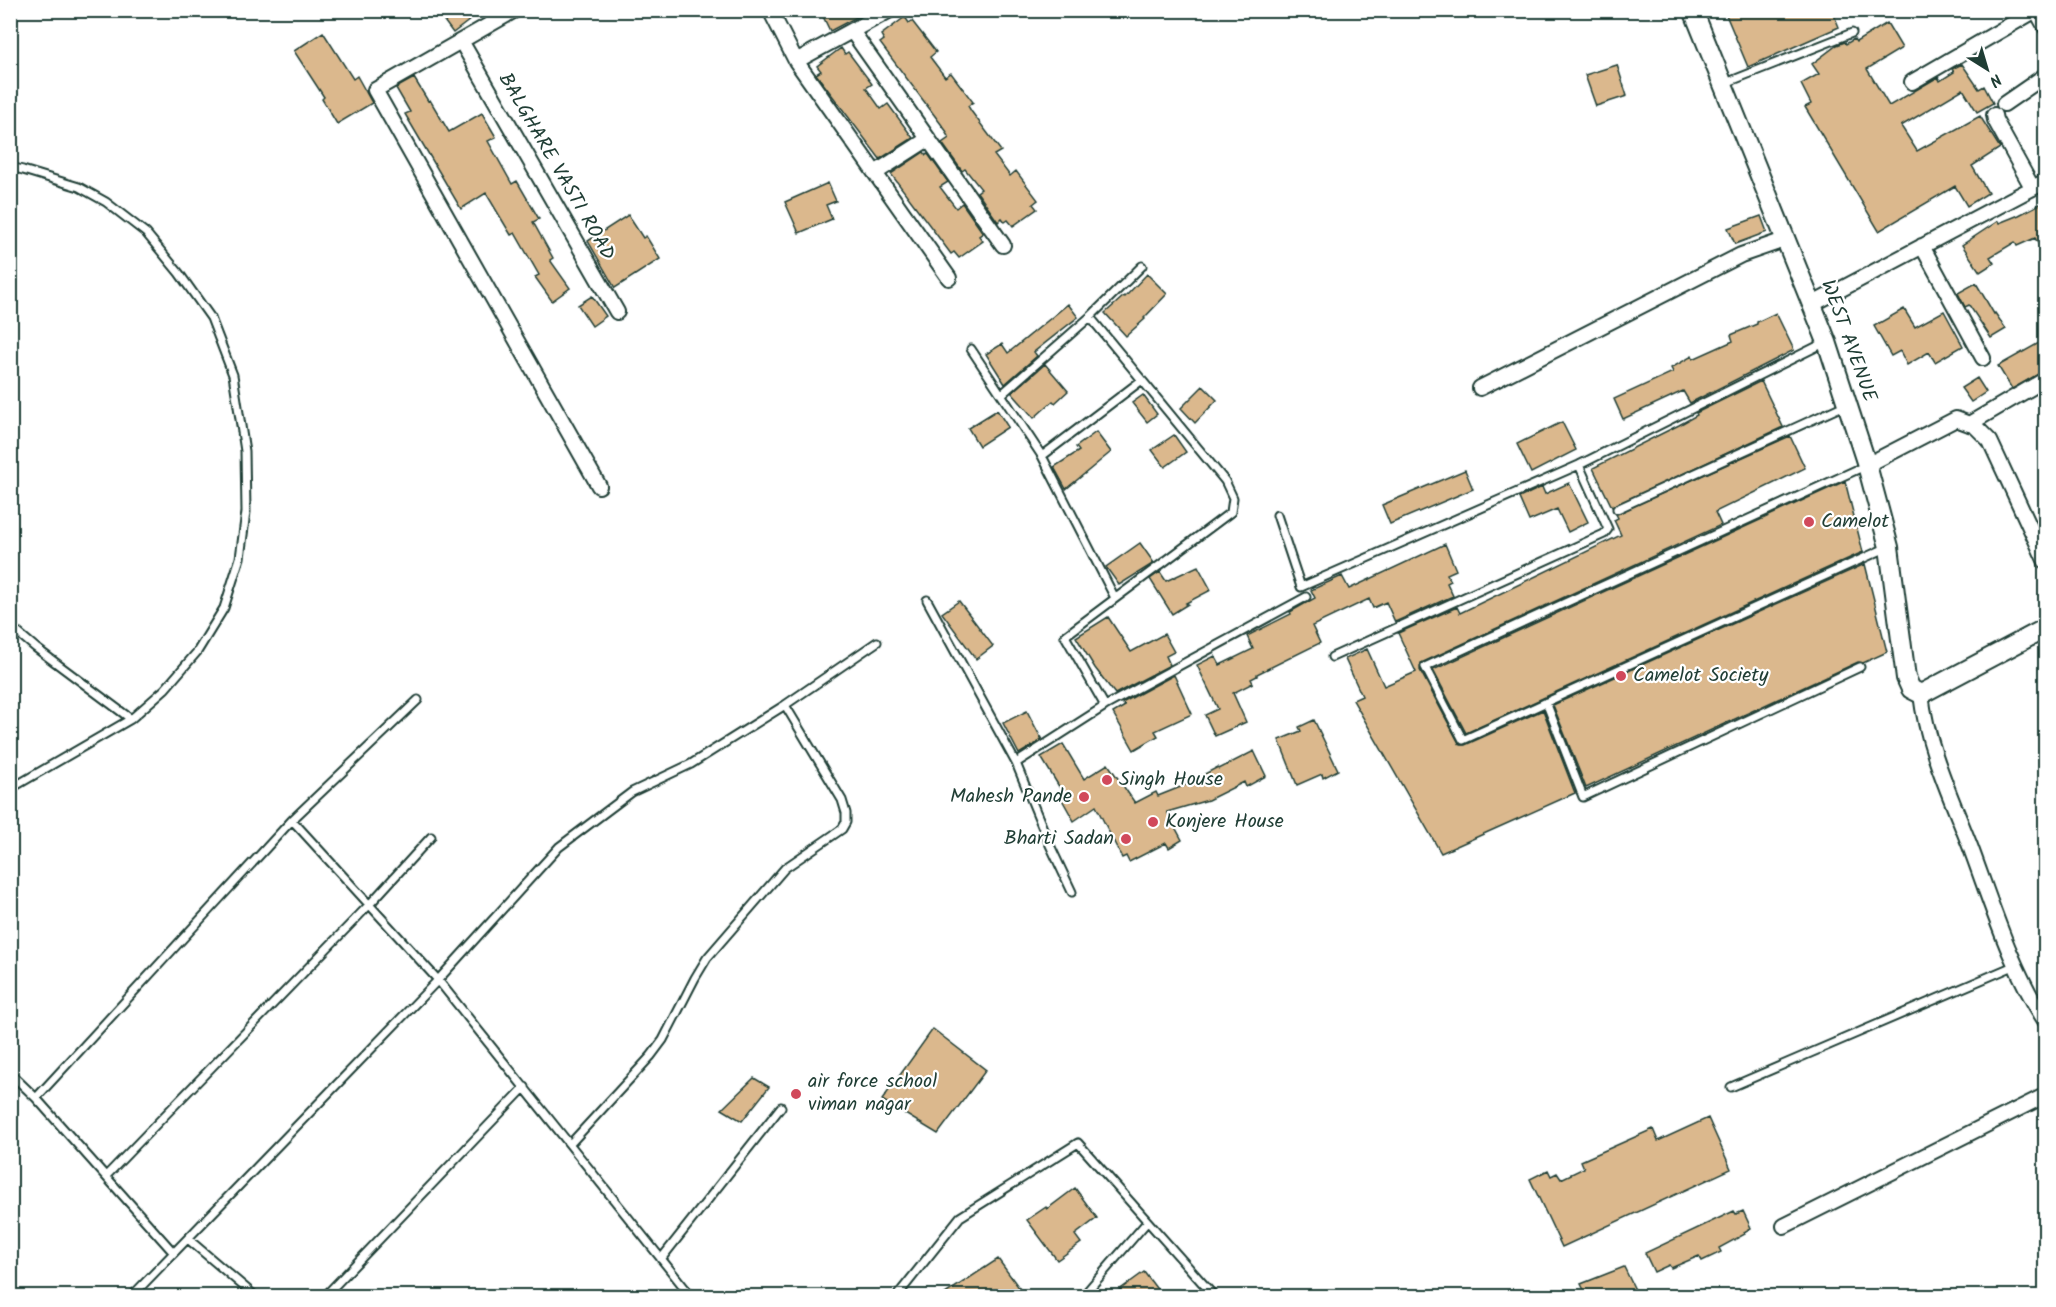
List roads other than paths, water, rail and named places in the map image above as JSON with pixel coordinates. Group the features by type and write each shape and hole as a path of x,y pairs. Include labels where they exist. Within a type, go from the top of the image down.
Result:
{"street":[{"path":"515,10 375,90 599,486"},
{"path":"770,10 796,61 948,278"},
{"path":"796,61 890,10"},
{"name":"WEST AVENUE","path":"1693,10 1827,342 1867,465 1889,547 1906,678 1911,688 1921,694"},
{"path":"1912,82 2036,10 2046,28"},
{"path":"852,31 1003,245"},
{"name":"BALGHARE VASTI ROAD","path":"461,41 617,312"},
{"path":"2004,104 2046,75"},
{"path":"1811,305 2039,184 1995,120 1994,115"},
{"path":"875,173 928,139"},
{"path":"1480,388 1741,255 1786,239"},
{"path":"1922,246 1983,358"},
{"path":"1969,424 2046,379"},
{"path":"1867,465 1956,419 1975,426 1990,441 2046,562"},
{"path":"2046,628 1921,694 1928,735 2016,965 2032,1001 2046,1022"},
{"path":"1784,1226 2046,1095"}],"lane":[{"path":"1723,84 1852,33"},
{"path":"10,167 79,187 106,202 146,233 179,273 211,318 233,375 245,451 246,512 240,558 224,608 197,652 165,689 131,719 10,789"},
{"path":"1002,393 1090,317 1142,266"},
{"path":"1090,317 1224,481 1233,498 1231,512 1065,636 1105,706"},
{"path":"1277,514 1301,587 1579,465 1827,342"},
{"path":"971,348 1042,456 1114,598"},
{"path":"1042,456 1142,380"},
{"path":"1617,509 1847,404"},
{"path":"1332,657 1604,534 1608,529 1579,465"},
{"path":"1867,465 1425,667 1463,740 1889,547"},
{"path":"1016,763 1105,706 1306,597"},
{"path":"927,600 1016,763 1072,892"},
{"path":"10,626 131,719"},
{"path":"132,1296 438,980 559,847 632,792 690,764 785,705 877,642"},
{"path":"1546,702 1583,797 1860,667"},
{"path":"36,1098 292,820 418,700"},
{"path":"570,1144 663,1040 707,958 785,868 842,829 846,822 842,800 785,705"},
{"path":"292,820 438,980 691,1296"},
{"path":"106,1176 432,837"},
{"path":"1731,1087 2016,965"},
{"path":"10,1073 36,1098 174,1253"},
{"path":"325,1296 525,1087"},
{"path":"661,1259 781,1107"},
{"path":"897,1296 960,1217 1078,1143 1211,1295"},
{"path":"1083,1296 1148,1222"},
{"path":"188,1239 255,1296"}],"place":[{"name":"Camelot","path":"1809,522"},
{"name":"Camelot Society","path":"1621,676"},
{"name":"Singh House","path":"1107,780"},
{"name":"Mahesh Pande","path":"1084,797"},
{"name":"Konjere House","path":"1153,822"},
{"name":"Bharti Sadan","path":"1126,839"},
{"name":"air force school viman nagar","path":"796,1094"}]}
